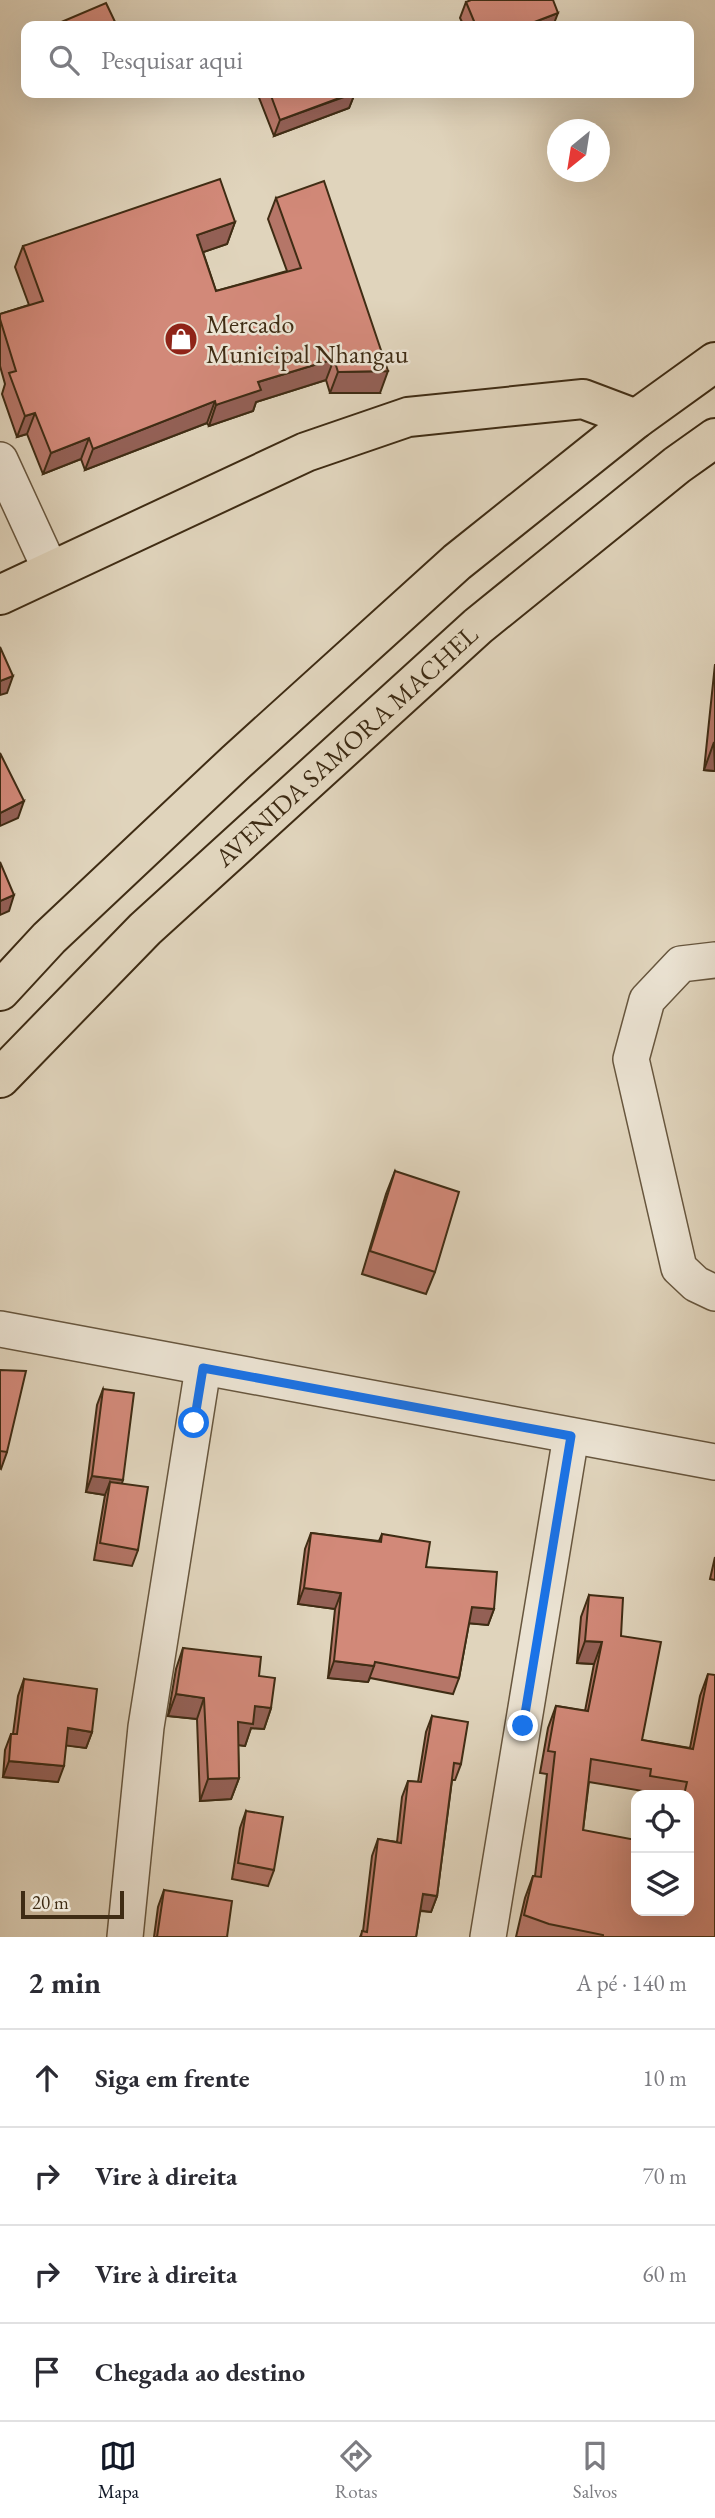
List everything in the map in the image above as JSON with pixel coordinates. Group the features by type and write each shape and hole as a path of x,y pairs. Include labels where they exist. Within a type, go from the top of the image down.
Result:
{"main road":[{"path":"0,991 49,938 196,799 447,571 636,419 715,362"},
{"path":"0,595 306,452 408,417 583,399 636,419"},
{"name":"AVENIDA SAMORA MACHEL","path":"0,1079 145,929 478,626 677,465 715,438"}],"street":[{"path":"0,460 51,571"},
{"path":"715,960 681,964 647,1000 631,1059 679,1268 696,1284 715,1293"},
{"path":"0,1329 715,1462"},
{"path":"125,1937 146,1727 203,1368"},
{"path":"488,1937 571,1436"}],"building":[{"path":"553,0 558,13 537,21 474,21 466,2"},
{"path":"106,3 115,21 64,21"},
{"path":"272,98 339,98 280,120"},
{"name":"Mercado Municipal Nhangau","path":"220,179 235,222 197,235 216,291 301,268 276,198 324,181 388,371 338,372 334,359 258,382 261,390 216,405 215,401 93,449 89,438 51,453 35,413 25,416 9,373 16,371 0,319 0,314 43,301 23,246"},
{"path":"0,647 13,676 0,681"},
{"path":"0,753 24,801 0,813"},
{"path":"0,862 14,895 0,901"},
{"path":"395,1171 459,1192 435,1272 370,1251"},
{"path":"0,1370 26,1371 7,1452 0,1451"},
{"path":"103,1389 134,1393 123,1480 92,1476"},
{"path":"110,1482 148,1487 138,1550 100,1543"},
{"path":"311,1533 381,1542 382,1534 430,1542 426,1567 497,1572 494,1609 472,1607 459,1678 375,1662 374,1666 334,1661 341,1593 304,1588"},
{"path":"589,1595 623,1598 621,1636 661,1642 642,1740 693,1749 708,1674 715,1675 715,1937 603,1937 524,1915 533,1876 541,1877 555,1752 548,1751 556,1706 588,1711 602,1642 585,1641"},
{"path":"183,1648 261,1657 259,1676 275,1678 271,1708 255,1706 253,1724 238,1722 239,1778 208,1779 204,1698 176,1694"},
{"path":"24,1679 97,1689 92,1732 68,1728 64,1766 9,1761 11,1734 17,1734"},
{"path":"432,1716 468,1722 461,1764 454,1763 437,1896 423,1894 416,1937 361,1937 362,1931 367,1932 378,1839 401,1843 408,1781 421,1782"},
{"path":"246,1811 283,1817 274,1870 238,1863"},
{"path":"164,1890 232,1901 227,1937 157,1937"}],"place":[{"name":"Mercado Municipal Nhangau","path":"181,339"}],"route":[{"path":"194,1423 203,1368 571,1436 523,1726"}]}
